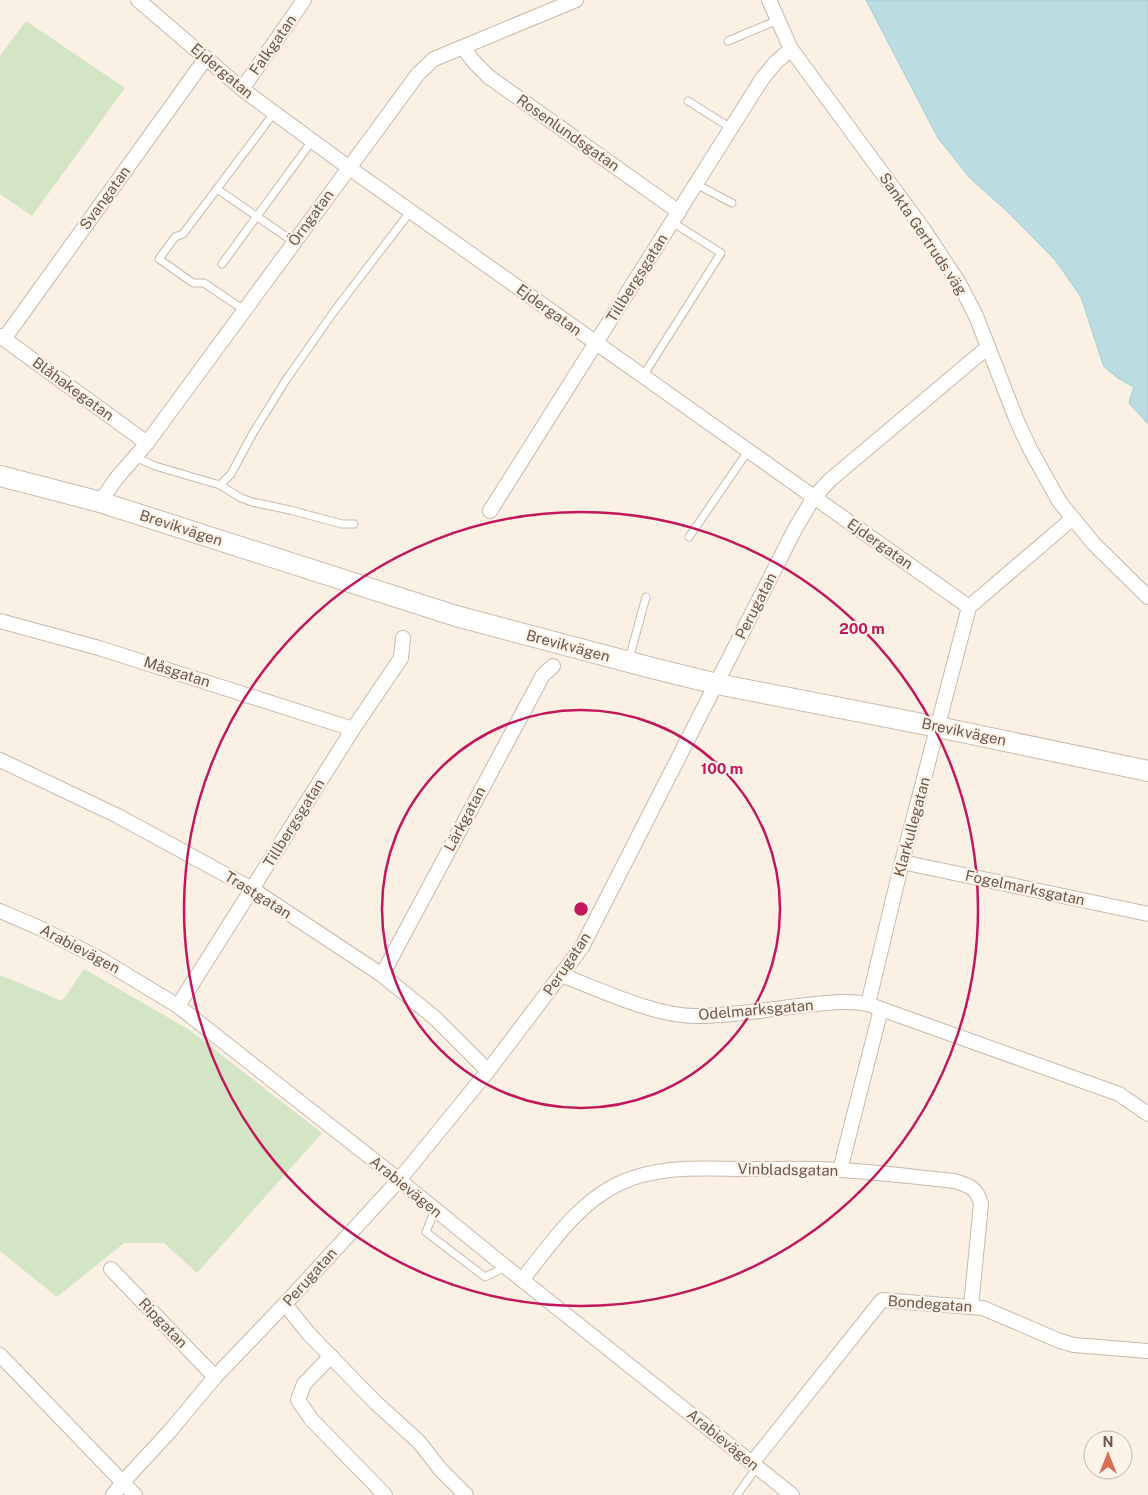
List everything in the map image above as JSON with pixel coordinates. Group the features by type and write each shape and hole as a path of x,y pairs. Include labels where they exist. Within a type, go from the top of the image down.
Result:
{"street":[{"name":"Ejdergatan","path":"138,0 242,89 312,141 969,607"},
{"name":"Falkgatan","path":"242,89 304,0"},
{"name":"Örngatan","path":"100,502 116,479 147,443 418,74 434,60 576,0"},
{"name":"Sankta Gertruds väg","path":"769,0 791,49 924,230 959,283 976,316 1017,421 1030,449 1059,501 1093,543 1148,597"},
{"name":"Rosenlundsgatan","path":"463,48 475,64 489,77 675,217"},
{"name":"Tillbergsgatan","path":"490,511 762,79 775,63 791,49"},
{"name":"Svangatan","path":"2,337 206,58"},
{"name":"Blåhakegatan","path":"2,337 147,443"},
{"name":"Perugatan","path":"113,1495 215,1378 286,1304 399,1180 488,1071 582,947 795,529 814,497 830,480 988,347"},
{"name":"Brevikvägen","path":"0,476 100,502 456,616 628,662 717,684 938,727 1148,771"},
{"path":"969,607 1072,518"},
{"name":"Klarkullegatan","path":"840,1170 902,862 969,607"},
{"name":"Måsgatan","path":"0,621 99,648 353,729"},
{"name":"Tillbergsgatan","path":"178,1006 353,729 401,658 402,638"},
{"name":"Lärkgatan","path":"382,974 543,675 553,666"},
{"name":"Trastgatan","path":"0,760 118,816 252,889 382,974 435,1018 488,1071"},
{"name":"Fogelmarksgatan","path":"902,862 1148,914"},
{"name":"Arabievägen","path":"0,910 42,928 102,960 178,1006 399,1180 792,1495"},
{"name":"Odelmarksgatan","path":"561,975 645,1006 671,1013 695,1016 843,1001 874,1006 1119,1094 1148,1114"},
{"name":"Vinbladsgatan","path":"522,1280 561,1231 581,1210 617,1184 640,1175 662,1170 689,1168 840,1170 954,1181 973,1188 979,1196 981,1204 971,1307"},
{"name":"Ripgatan","path":"111,1269 215,1378"},
{"name":"Bondegatan","path":"754,1465 882,1300 983,1308 1060,1341 1074,1345 1148,1351"},
{"path":"286,1304 308,1333 375,1402 419,1442 440,1469 466,1495"},
{"path":"0,1355 135,1495"},
{"path":"331,1356 304,1384 298,1400 311,1419 385,1495"}],"lane":[{"path":"728,41 778,20"},
{"path":"688,101 732,128"},
{"path":"244,310 204,283 193,283 159,259 175,238 182,234 274,112"},
{"path":"222,264 312,141"},
{"path":"696,184 732,203"},
{"path":"217,189 294,242"},
{"path":"220,485 231,474 253,433 291,372 335,310 410,212"},
{"path":"643,377 721,253 675,217"},
{"path":"689,537 748,451"},
{"path":"135,457 154,466 220,485 240,498 252,502 342,524 354,524"},
{"path":"628,662 646,597"},
{"path":"435,1210 426,1232 485,1277 506,1267"},
{"path":"737,1495 754,1465"}],"green space":[{"path":"26,21 125,88 32,216 0,194 0,56"},
{"path":"84,969 188,1029 322,1133 197,1273 164,1243 124,1243 57,1297 0,1251 0,975 62,1001"}],"water":[{"path":"866,0 1148,0 1148,424 1129,403 1134,387 1104,367 1081,297 1056,261 1011,215 970,178 938,138"}]}
